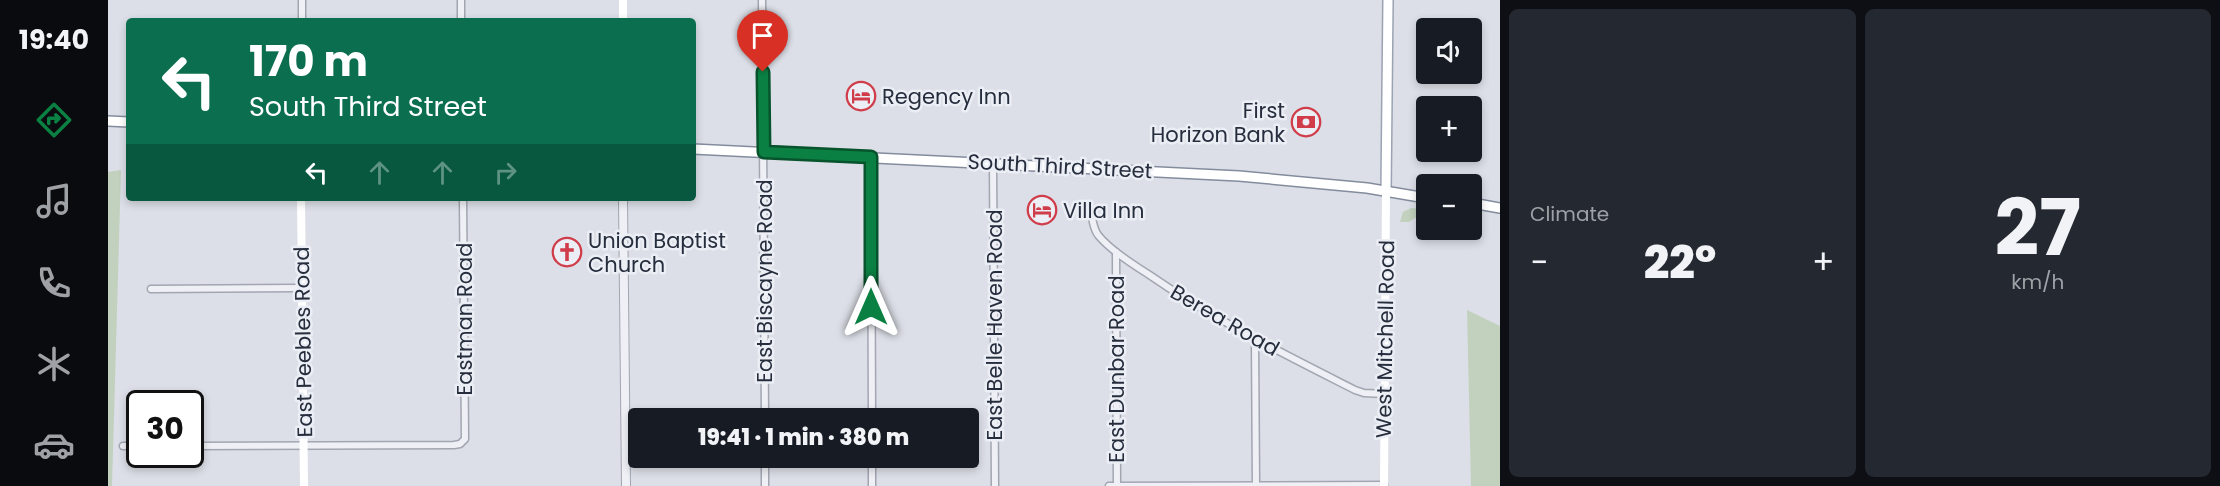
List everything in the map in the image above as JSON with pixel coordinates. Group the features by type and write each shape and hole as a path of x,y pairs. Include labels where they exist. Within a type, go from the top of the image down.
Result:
{"main road":[{"path":"623,0 623,18"},
{"path":"1386,192 1388,0"},
{"path":"108,120 126,122"},
{"name":"South Third Street","path":"696,149 1239,176 1366,188 1416,196"},
{"name":"West Mitchell Road","path":"1384,485 1386,192"},
{"name":"East Peebles Road","path":"301,201 304,486"},
{"path":"1482,205 1500,208"}],"street":[{"path":"302,0 302,18"},
{"path":"461,0 461,18"},
{"name":"East Biscayne Road","path":"762,0 765,408"},
{"path":"871,157 872,408"},
{"name":"East Belle Haven Road","path":"993,163 995,486"},
{"name":"Eastman Road","path":"304,445 454,445 465,440 463,201"},
{"path":"623,201 626,486"},
{"name":"Berea Road","path":"1091,213 1099,236 1116,252 1192,304 1355,390 1384,394"},
{"name":"East Dunbar Road","path":"1116,252 1117,486"},
{"path":"151,289 302,288"},
{"path":"1255,339 1256,486"},
{"path":"204,446 304,445"},
{"path":"765,468 765,486"},
{"path":"872,468 872,486"},
{"path":"1109,486 1384,485"}],"green space":[{"path":"121,170 112,486 108,486 108,172"},
{"path":"1416,208 1416,217 1409,222 1400,222 1403,212"},
{"path":"1467,310 1500,326 1500,486 1471,486"}],"place":[{"name":"Regency Inn","path":"861,96"},
{"name":"First Horizon Bank","path":"1306,122"},
{"name":"Villa Inn","path":"1042,210"},
{"name":"Union Baptist Church","path":"567,252"}],"route":[{"path":"763,72 764,152 871,157 871,307"}]}
